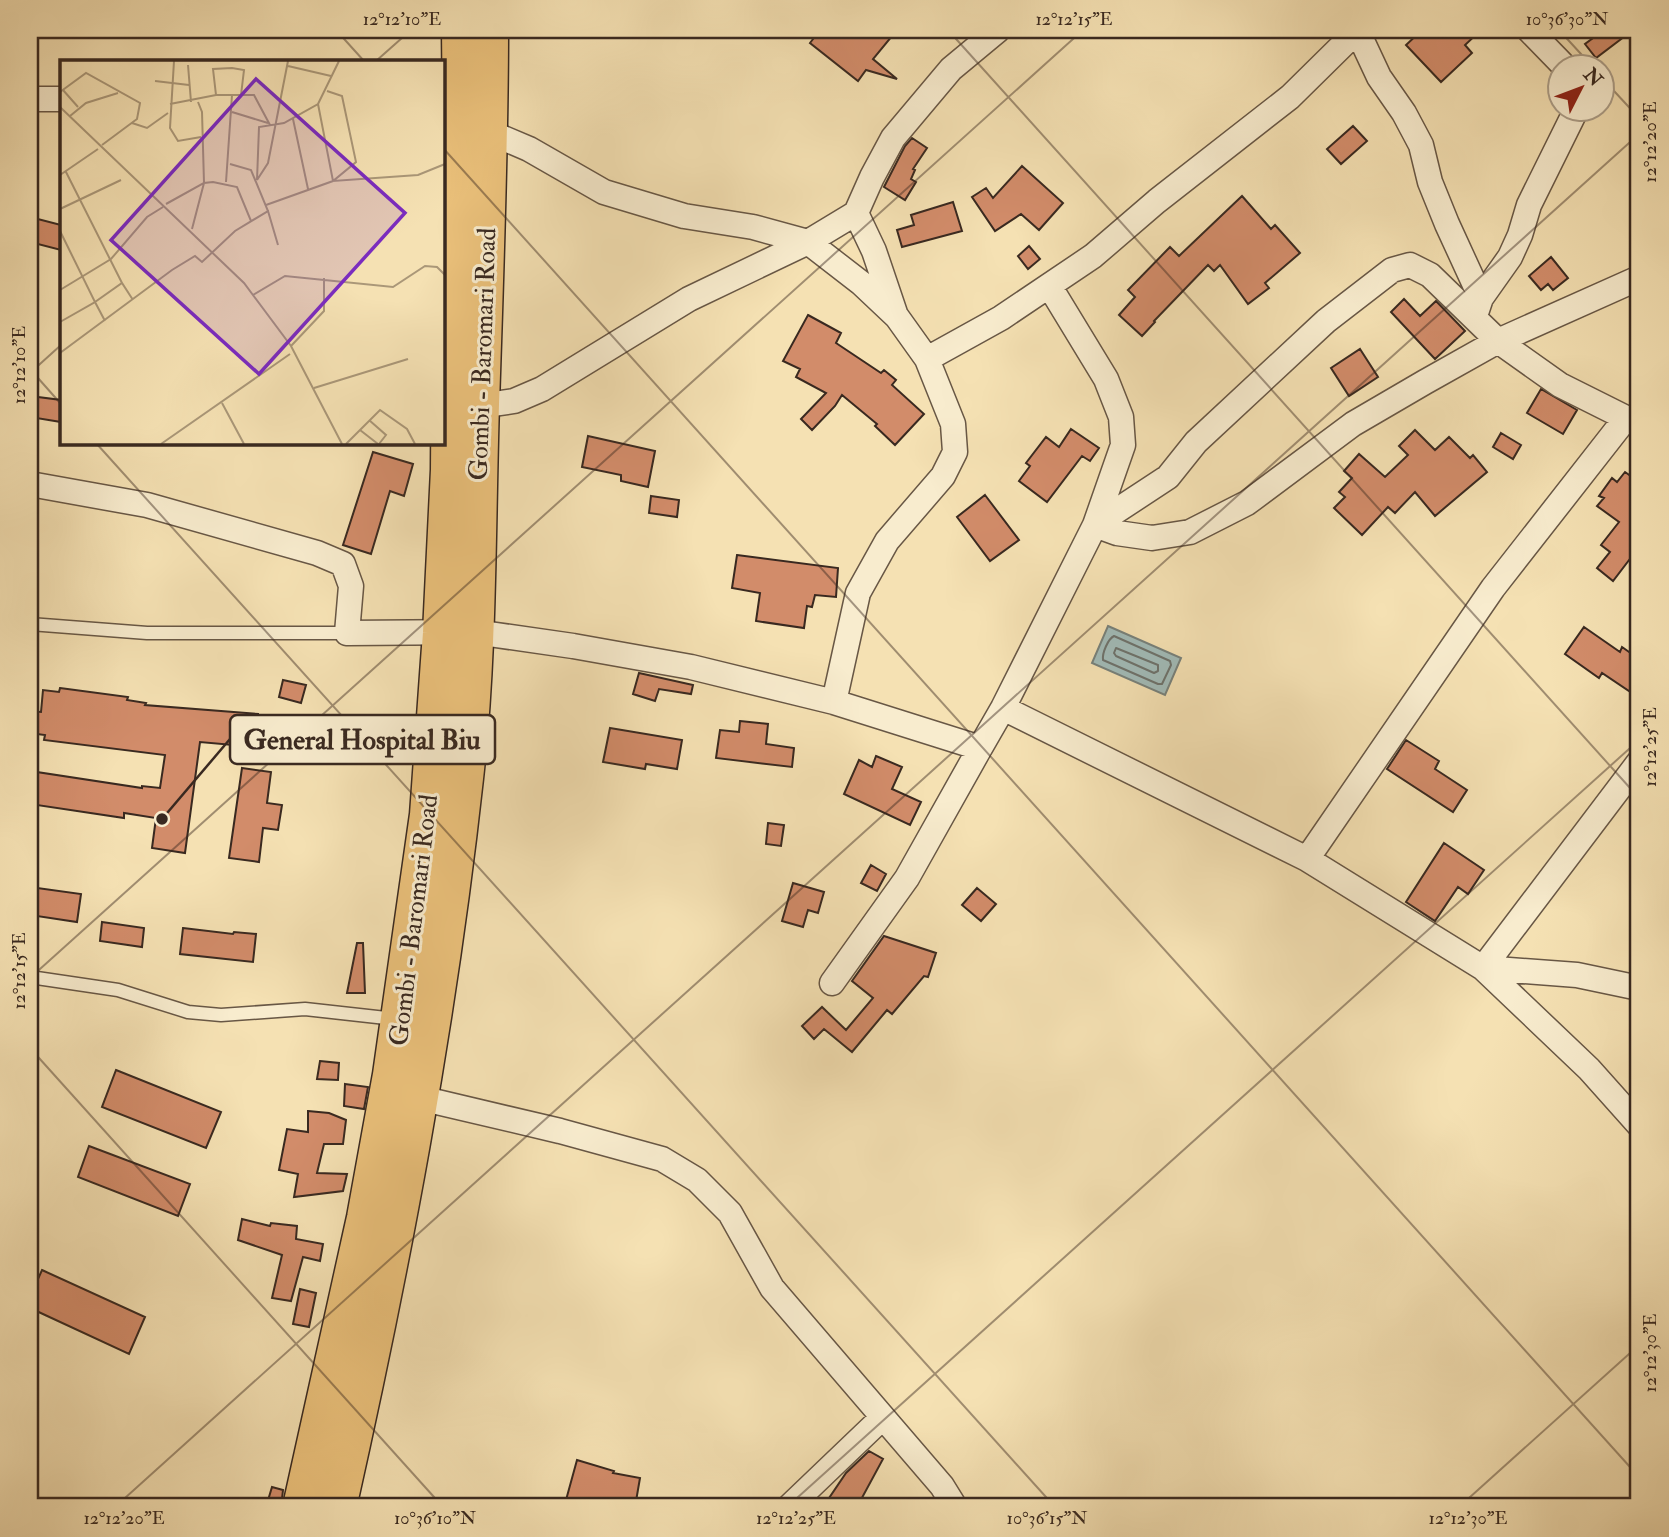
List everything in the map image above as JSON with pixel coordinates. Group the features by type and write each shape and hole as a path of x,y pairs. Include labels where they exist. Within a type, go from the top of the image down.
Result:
{"main road":[{"name":"Gombi - Baromari Road","path":"302,1507 366,1218 402,1020 429,815 459,633 480,406 461,30"},
{"name":"Gombi - Baromari Road","path":"337,1507 377,1325 420,1098 464,774 450,470 452,336 464,127 489,30"}],"street":[{"path":"480,406 514,401 542,389 689,299 808,242 856,213 893,138 951,69 998,30"},
{"path":"927,359 1050,287 1093,256 1157,201 1290,97 1358,30 1380,77 1404,113 1420,145 1430,181 1477,308 1498,341 1560,385 1632,420 1493,588 1307,859"},
{"path":"1529,30 1550,52"},
{"path":"30,99 60,99"},
{"path":"1477,308 1510,257 1529,205 1572,122"},
{"path":"464,127 529,149 604,192 684,216 753,227 808,242 860,283 897,317 927,359 953,424 955,452 943,476 887,541 858,593 834,702"},
{"path":"856,213 874,251 897,317"},
{"path":"1095,525 1168,477 1196,442 1259,382 1326,321 1392,270 1410,265 1430,275 1477,308"},
{"path":"1095,525 1118,533 1152,538 1190,532 1247,503 1353,424 1498,341 1639,278"},
{"path":"832,983 907,878 1003,708 1095,525 1123,444 1121,417 1106,379 1050,287"},
{"path":"30,484 147,505 317,553 343,564 351,586 347,633 459,633 573,646 691,667 834,702 980,748"},
{"path":"1003,708 1307,859 1483,968 1589,1069 1639,1125"},
{"path":"1483,968 1639,762"},
{"path":"1483,968 1577,975 1639,988"},
{"path":"420,1098 560,1131 662,1159 697,1180 730,1213 772,1289 942,1486 955,1507"},
{"path":"789,1507 882,1418"}],"lane":[{"path":"30,624 148,634 347,633"},
{"path":"30,977 118,990 188,1012 221,1015 305,1009 402,1020"}],"water":[{"path":"1108,626 1181,658 1165,695 1092,663"}],"building":[{"path":"820,30 897,30 873,59 897,79 866,70 858,81 810,43"},
{"path":"1422,30 1481,30 1465,45 1472,53 1441,82 1406,45"},
{"path":"1586,30 1633,30 1604,52 1591,52 1585,44 1593,38"},
{"path":"1353,126 1367,141 1341,164 1327,149"},
{"path":"912,138 927,148 913,169 915,170 911,179 916,182 905,200 884,187 905,146"},
{"path":"1022,166 1063,203 1039,230 1021,214 995,231 972,197 986,188 993,198"},
{"path":"1242,196 1271,229 1275,225 1300,253 1265,283 1269,288 1248,304 1220,265 1214,271 1208,265 1142,336 1119,315 1135,297 1128,290 1170,247 1179,256"},
{"path":"953,202 962,231 902,247 897,230 914,225 911,215"},
{"path":"30,217 60,225 60,250 30,242"},
{"path":"1029,246 1040,259 1028,269 1018,256"},
{"path":"1551,257 1568,278 1553,290 1548,284 1541,290 1529,276"},
{"path":"1404,299 1420,316 1436,301 1465,331 1435,359 1391,312"},
{"path":"808,315 841,333 836,343 881,373 884,370 896,380 892,385 924,414 895,445 875,426 877,424 842,395 812,430 801,419 826,393 796,377 800,369 783,361"},
{"path":"1360,349 1378,377 1349,396 1331,368"},
{"path":"1541,389 1577,410 1563,434 1527,413"},
{"path":"30,396 60,400 60,422 30,417"},
{"path":"1071,429 1099,448 1090,461 1082,456 1047,502 1019,481 1030,466 1026,463 1046,437 1059,447"},
{"path":"1415,430 1435,450 1449,437 1470,458 1473,455 1487,472 1435,516 1415,492 1395,513 1388,507 1362,535 1334,508 1345,497 1339,492 1352,478 1344,471 1359,454 1385,477 1408,455 1399,446"},
{"path":"1501,433 1521,445 1513,459 1493,447"},
{"path":"588,436 655,451 648,487 621,481 621,475 582,467"},
{"path":"373,452 413,464 404,496 390,491 371,554 343,545"},
{"path":"1625,472 1639,482 1639,547 1613,581 1597,568 1610,552 1601,545 1619,522 1597,506 1604,498 1599,496 1612,478 1617,482"},
{"path":"985,495 1019,540 990,561 957,517"},
{"path":"651,496 679,500 677,517 649,513"},
{"path":"737,555 838,568 836,597 815,595 812,607 807,606 804,628 756,621 760,593 732,588"},
{"path":"1584,627 1620,652 1622,647 1639,659 1639,682 1632,693 1602,673 1599,678 1565,654"},
{"path":"639,673 693,685 691,694 659,689 655,701 633,694"},
{"path":"283,680 306,685 301,703 279,697"},
{"path":"60,688 128,697 127,700 146,703 145,705 258,714 256,747 200,742 185,853 152,848 156,818 124,813 124,818 30,804 30,771 142,788 160,788 165,755 44,740 45,735 30,733 30,711 41,712 43,690 59,692"},
{"path":"740,721 768,724 766,744 794,748 792,767 716,758 720,730 739,732"},
{"path":"610,728 682,740 677,769 646,764 645,769 603,762"},
{"path":"1406,740 1439,761 1435,769 1467,790 1453,812 1387,769"},
{"path":"876,756 902,767 892,789 921,802 910,825 844,794 859,760 872,767"},
{"path":"242,768 271,772 267,803 282,805 278,830 263,828 259,862 229,858"},
{"path":"768,823 784,825 781,846 766,844"},
{"path":"1444,843 1484,870 1468,894 1458,887 1435,921 1406,902"},
{"path":"871,865 886,874 877,891 861,883"},
{"path":"793,883 824,892 818,913 808,910 803,927 782,921"},
{"path":"30,887 81,894 77,922 30,915"},
{"path":"977,888 996,904 981,921 962,905"},
{"path":"102,922 144,928 142,947 100,941"},
{"path":"183,928 256,934 253,962 180,954"},
{"path":"884,936 936,953 928,977 924,976 892,1014 887,1010 852,1052 824,1029 814,1039 802,1026 822,1007 846,1030 873,998 852,981"},
{"path":"357,943 363,943 365,993 347,993"},
{"path":"320,1061 339,1063 338,1080 317,1079"},
{"path":"116,1070 221,1112 206,1148 102,1107"},
{"path":"345,1084 368,1087 364,1109 344,1106"},
{"path":"308,1111 329,1113 346,1120 343,1144 324,1144 317,1173 347,1174 343,1191 294,1197 298,1174 279,1170 287,1129 308,1132"},
{"path":"89,1146 190,1184 178,1216 78,1177"},
{"path":"242,1219 270,1226 271,1223 297,1226 296,1239 323,1244 320,1261 303,1257 291,1301 272,1298 282,1255 238,1240"},
{"path":"42,1270 145,1317 129,1354 30,1308 30,1297"},
{"path":"300,1289 316,1293 309,1327 293,1324"},
{"path":"869,1451 883,1459 857,1507 823,1507 846,1473"},
{"path":"577,1460 614,1471 613,1473 640,1478 635,1507 590,1507 566,1500"},
{"path":"272,1487 283,1490 281,1507 266,1507"}],"place":[{"name":"General Hospital Biu","path":"162,819"}]}
